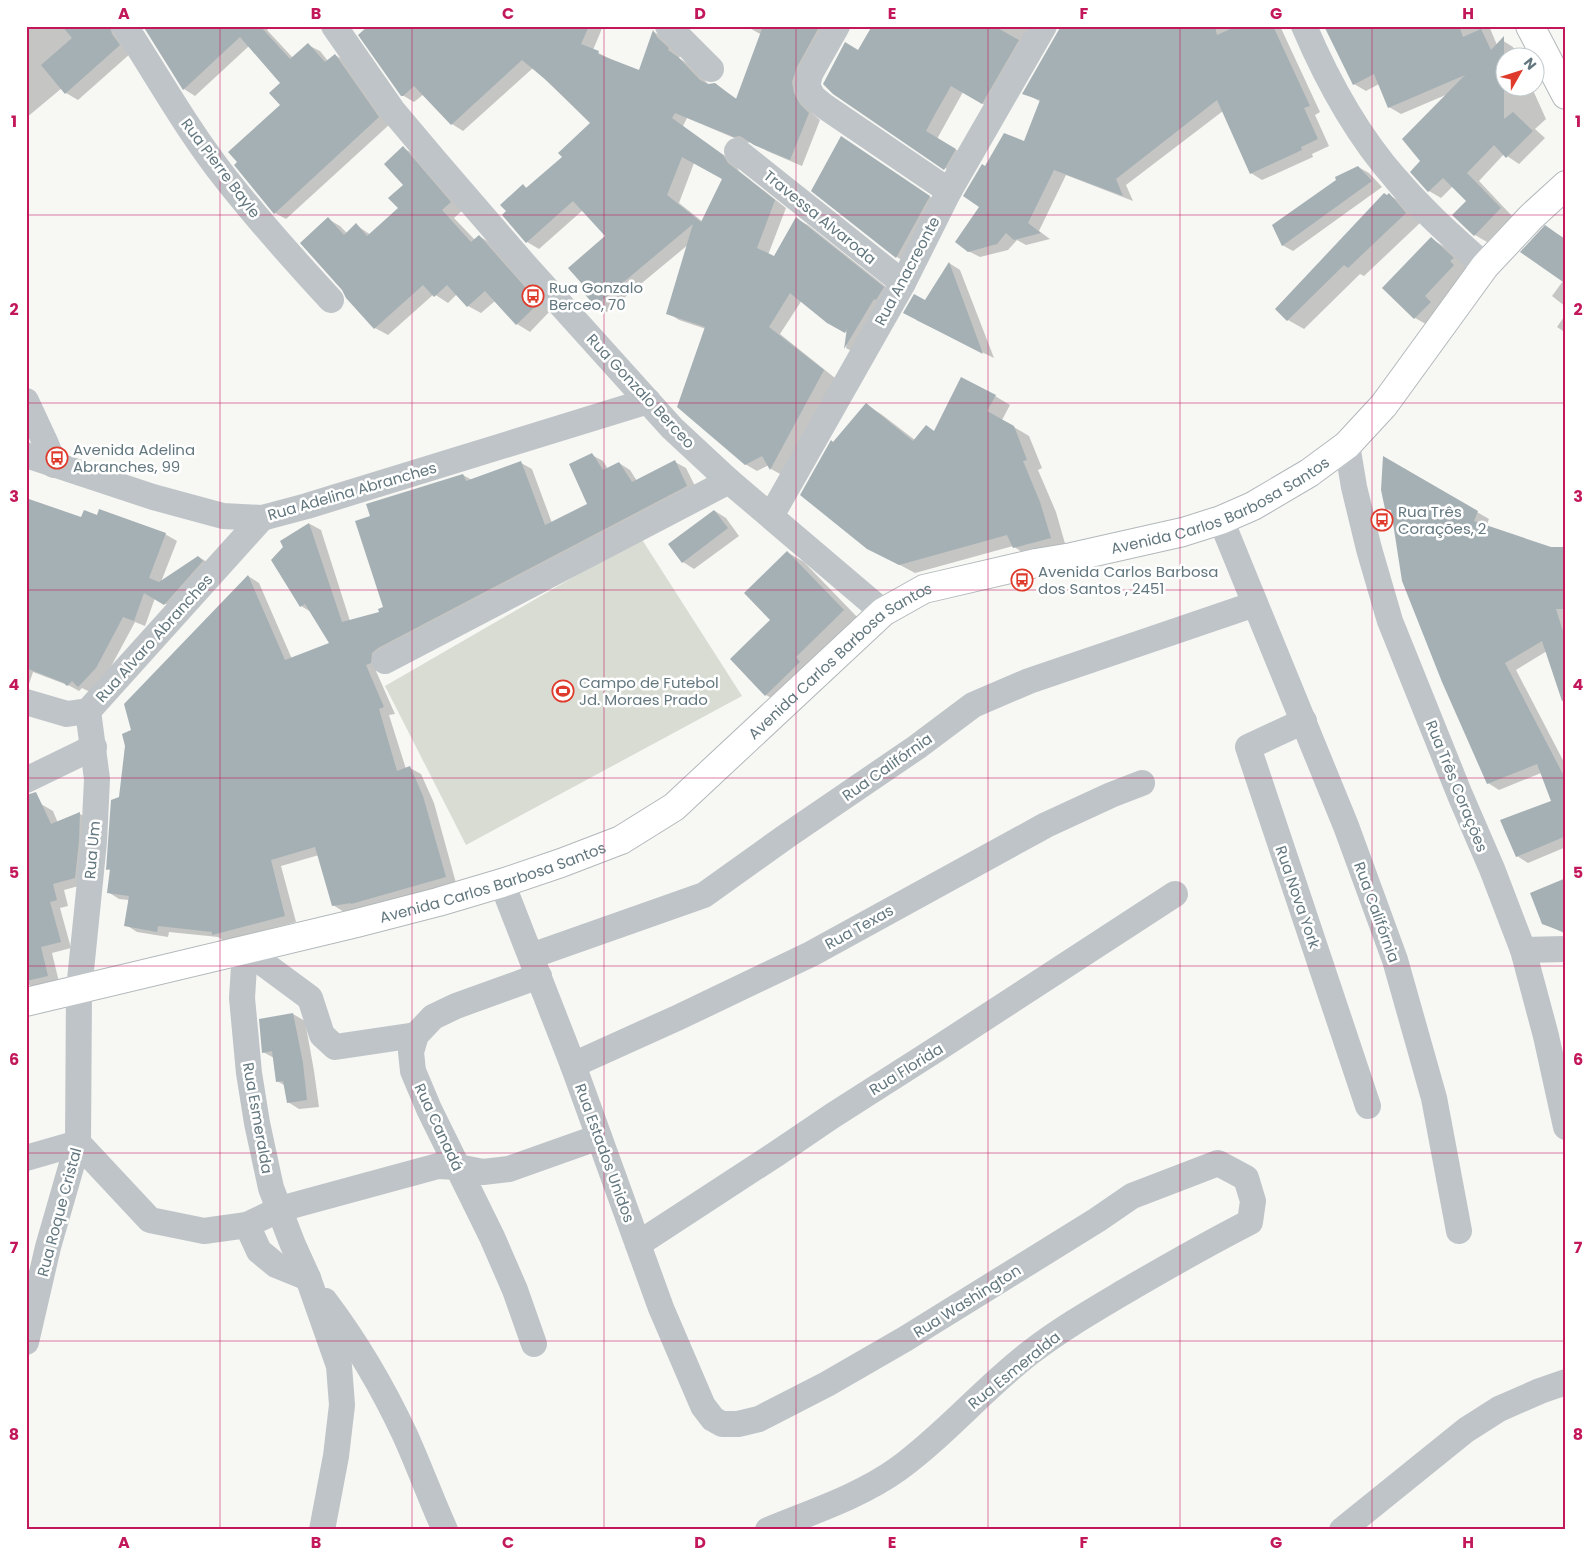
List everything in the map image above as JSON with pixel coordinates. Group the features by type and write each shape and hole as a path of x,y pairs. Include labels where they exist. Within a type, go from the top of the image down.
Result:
{"main road":[{"path":"1530,26 1566,95"},
{"name":"Avenida Carlos Barbosa Santos","path":"26,1002 357,923 502,883 620,840 674,807 883,612 924,589 1019,566 1072,557 1183,532 1221,520 1253,506 1309,473 1347,445 1384,405 1485,266 1530,217 1566,185"}],"street":[{"name":"Rua Pierre Bayle","path":"125,26 196,139 226,179 271,234 331,300"},
{"name":"Rua Gonzalo Berceo","path":"334,26 393,110 436,162 525,265 672,428 729,481 883,612"},
{"path":"668,26 711,69"},
{"path":"837,26 810,74 808,86 813,97 949,191"},
{"name":"Rua Anacreonte","path":"771,516 903,283 949,191 1044,26"},
{"path":"1304,26 1345,107 1367,142 1395,178 1437,223 1485,266"},
{"name":"Travessa Alvaroda","path":"737,151 903,283"},
{"path":"26,401 54,465"},
{"name":"Rua Adelina Abranches","path":"26,455 153,497 223,516 262,518 648,402"},
{"name":"Rua Três Corações","path":"1347,445 1368,549 1390,620 1460,795 1492,869 1522,950 1546,1036 1566,1127"},
{"path":"386,661 729,481"},
{"name":"Rua Alvaro Abranches","path":"26,702 67,714 88,711 262,518"},
{"name":"Rua Califórnia","path":"1221,520 1346,826 1395,960 1434,1098 1459,1232"},
{"name":"Rua Califórnia","path":"535,966 704,895 788,835 917,748 974,705 1029,681 1255,604"},
{"name":"Rua Um","path":"79,990 94,833 97,779 88,711"},
{"name":"Rua Nova York","path":"1304,721 1248,747 1368,1106"},
{"path":"26,780 94,747"},
{"name":"Rua Texas","path":"573,1065 811,954 1046,826 1111,795 1142,783"},
{"name":"Rua Estados Unidos","path":"502,883 573,1065 665,1317 703,1406 713,1419"},
{"name":"Rua Florida","path":"638,1244 1175,894"},
{"path":"1522,950 1566,949"},
{"path":"245,950 310,998 322,1035 335,1047 416,1035 433,1017 535,966"},
{"name":"Rua Esmeralda","path":"245,950 242,998 248,1073 257,1123 272,1188 293,1245 308,1278 339,1366 342,1405 336,1456 322,1530"},
{"name":"Rua Roque Cristal","path":"26,1342 37,1248 78,1144 79,990"},
{"name":"Rua Canadá","path":"416,1035 411,1052 413,1072 429,1109 492,1237 515,1290 534,1344"},
{"path":"26,1158 78,1144 150,1220 204,1231 247,1225 280,1209 438,1166 458,1167 483,1172 509,1169 599,1137"},
{"name":"Rua Esmeralda","path":"768,1530 864,1489 896,1470 928,1446 1031,1352 1070,1324 1202,1246 1250,1222 1253,1201 1246,1178 1218,1163"},
{"name":"Rua Washington","path":"713,1419 722,1424 738,1424 760,1419 827,1384 914,1334 1068,1239 1132,1196 1218,1163"},
{"path":"247,1225 260,1251 276,1265 308,1278"},
{"name":"Rua Esmeralda","path":"308,1278 350,1336 373,1375 405,1435 445,1530"},
{"path":"1342,1530 1466,1430 1499,1409 1566,1382"}],"shaded area":[{"name":"Campo de Futebol Jd. Moraes Prado","path":"641,538 742,696 466,845 385,686"}],"building":[{"path":"62,26 110,26 112,34 120,45 65,94 41,65 72,38"},
{"path":"143,26 260,26 290,59 308,43 325,62 335,54 379,117 274,214 234,165 237,162 228,152 280,105 269,93 280,83 240,37 183,90"},
{"path":"368,26 589,26 581,44 599,51 598,54 639,70 653,30 657,37 669,48 668,50 678,57 700,80 708,84 715,83 736,99 763,26 819,27 797,67 792,82 794,93 800,104 809,113 790,160 754,145 740,136 734,137 675,113 672,118 723,155 728,163 775,200 757,248 774,256 796,217 884,287 876,300 874,299 844,349 847,328 845,333 827,323 790,293 769,327 824,370 770,470 762,456 745,465 677,407 705,327 666,314 693,224 595,306 580,289 583,285 568,268 605,236 573,201 526,243 502,215 506,211 500,205 523,184 526,188 562,157 558,153 590,123 546,80 522,60 451,125 414,86 401,96 358,35","holes":["682,157 722,179 701,222 667,195"]},
{"path":"872,26 994,26 1019,40 982,104 951,86 926,131 956,149 944,170 833,94 823,84 845,42 858,50"},
{"path":"1061,26 1215,26 1217,35 1237,26 1273,26 1310,106 1304,108 1318,139 1301,147 1302,150 1250,174 1217,100 1116,179 1123,196 1054,170 1028,223 1041,233 1014,240 1006,233 997,244 968,252 955,242 979,207 963,196 982,164 985,166 1004,133 1024,141 1040,100 1022,94"},
{"path":"1324,26 1459,26 1463,37 1481,29 1491,50 1504,36 1504,48 1494,48 1494,98 1504,98 1504,119 1513,112 1533,131 1506,158 1494,145 1467,173 1501,208 1474,236 1452,215 1466,201 1443,178 1428,192 1410,172 1420,161 1402,139 1465,75 1388,108 1374,74 1353,85"},
{"path":"841,136 930,196 896,258 811,191"},
{"path":"403,146 451,202 442,210 471,242 479,235 539,303 516,325 485,291 467,307 447,285 434,297 423,285 374,329 300,243 328,217 344,235 356,223 367,236 398,208 388,198 403,185 384,164"},
{"path":"1358,166 1372,181 1282,246 1272,225 1336,180 1335,177"},
{"path":"1384,193 1387,195 1389,193 1406,213 1348,268 1344,265 1287,321 1275,309"},
{"path":"1545,225 1566,240 1566,284 1520,252"},
{"path":"1431,237 1454,258 1450,261 1454,265 1425,296 1431,302 1414,319 1382,288"},
{"path":"949,262 983,354 903,313 914,294 925,300"},
{"path":"961,377 996,395 987,411 1014,426 1027,460 1023,461 1040,502 1051,538 1013,548 1007,535 899,565 867,549 800,495 831,440 833,442 866,403 913,441 926,425 934,431"},
{"path":"592,453 603,470 619,462 632,482 675,460 687,486 378,648 372,653 371,663 366,665 384,707 379,709 397,771 410,766 423,796 446,877 351,904 332,906 315,847 271,860 285,916 212,935 212,932 158,926 157,932 124,926 129,896 107,893 110,869 106,870 111,800 119,797 125,746 122,734 131,730 124,704 248,575 285,660 329,643 305,604 300,607 271,560 283,547 280,541 309,523 342,622 379,612 378,609 383,607 355,521 370,516 366,504 463,474 466,481 521,461 545,525 587,504 569,464"},
{"path":"1383,456 1478,511 1474,521 1551,547 1566,547 1566,609 1556,609 1566,641 1566,700 1562,701 1542,641 1505,663 1566,780 1566,836 1516,857 1500,820 1551,801 1537,764 1487,784 1442,682 1402,581 1391,510 1385,509 1381,490"},
{"path":"26,498 81,517 84,510 97,515 99,509 166,533 149,578 159,582 198,556 203,561 164,605 144,593 134,621 123,617 96,668 78,687 72,681 67,686 64,683 26,668"},
{"path":"714,510 728,528 682,563 668,544"},
{"path":"787,551 844,610 796,657 800,662 765,696 730,659 770,620 744,593"},
{"path":"36,792 51,824 80,812 79,841 75,878 53,884 57,900 50,902 61,942 41,947 48,976 26,981 26,795"},
{"path":"1566,878 1566,933 1542,924 1530,893"},
{"path":"293,1013 303,1063 307,1100 287,1103 283,1081 276,1082 272,1051 262,1053 259,1019"}],"place":[{"name":"Rua Gonzalo Berceo, 70","path":"533,296"},
{"name":"Avenida Adelina Abranches, 99","path":"57,458"},
{"name":"Rua Três Corações, 2","path":"1382,520"},
{"name":"Avenida Carlos Barbosa dos Santos , 2451","path":"1022,580"},
{"name":"Campo de Futebol Jd. Moraes Prado","path":"563,691"}]}
